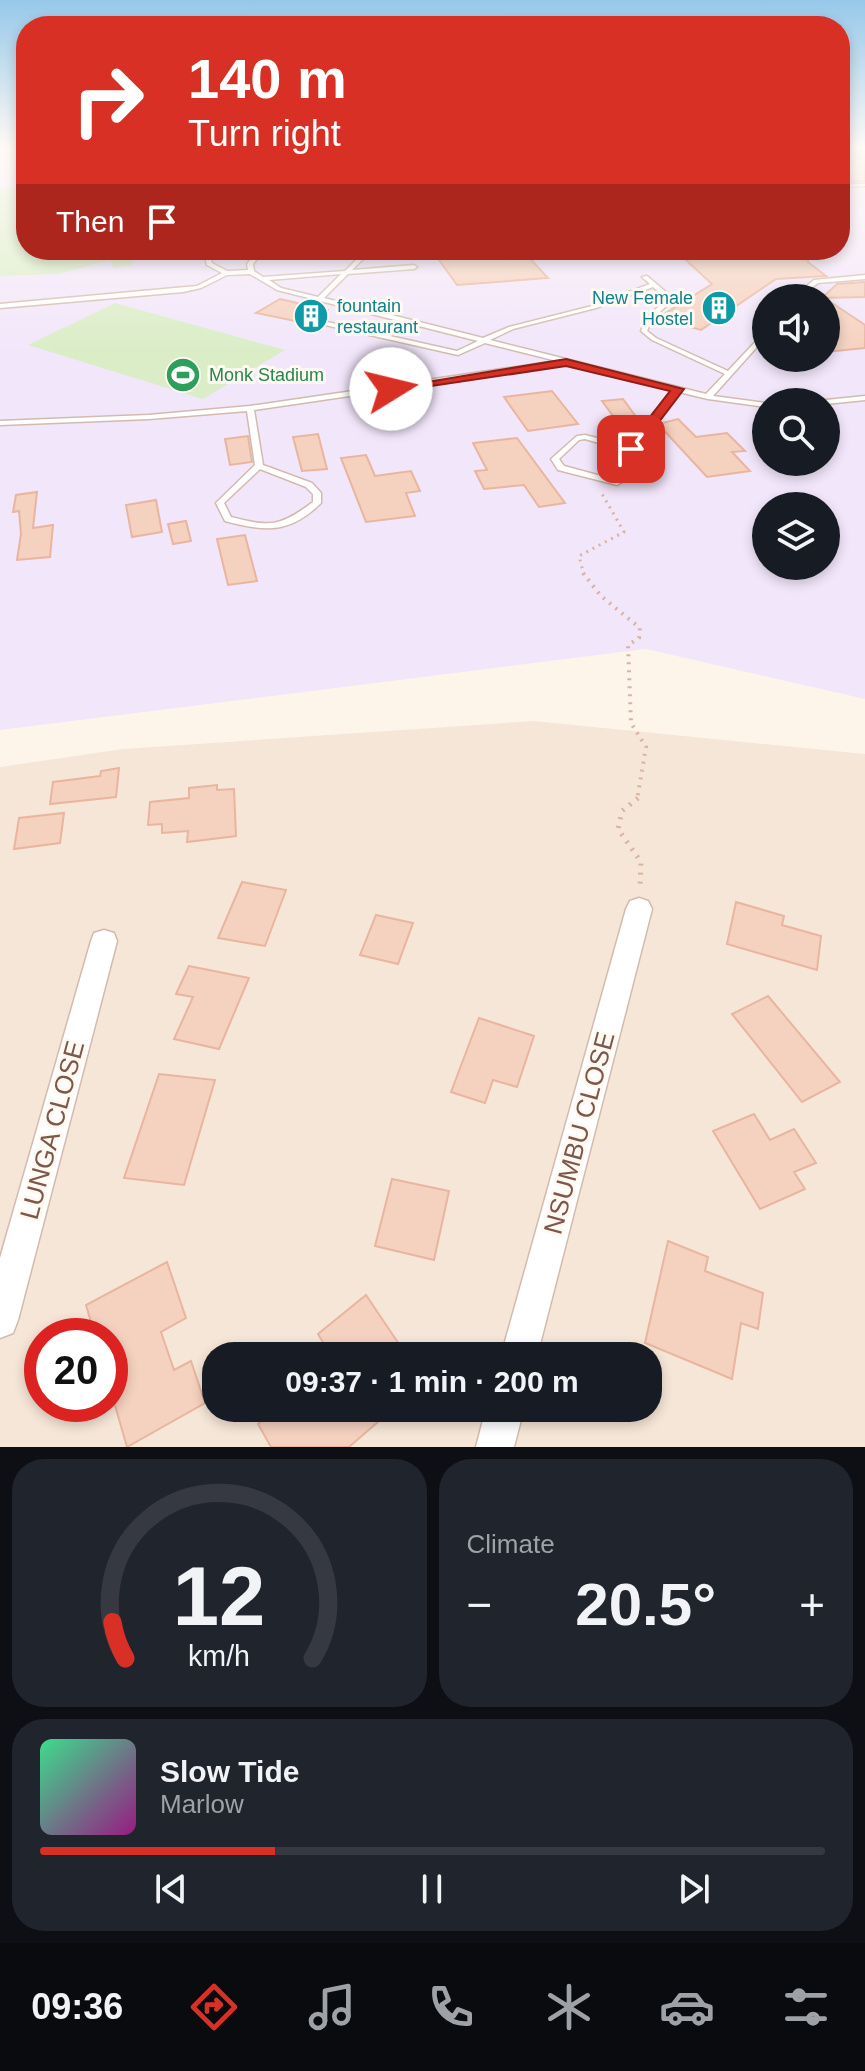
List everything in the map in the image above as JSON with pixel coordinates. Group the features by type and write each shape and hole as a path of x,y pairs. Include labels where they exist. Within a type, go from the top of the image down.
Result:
{"street":[{"name":"NSUMBU CLOSE","path":"523,1342 639,909"},
{"name":"LUNGA CLOSE","path":"0,1320 104,941"},
{"path":"495,1447 501,1422"}],"lane":[{"path":"208,260 209,264 226,273"},
{"path":"251,272 253,260"},
{"path":"319,300 357,260"},
{"path":"261,279 414,267"},
{"path":"0,306 183,290 199,287 226,273 251,272 279,289 319,300 708,397 752,403"},
{"path":"645,277 671,299 649,318 644,331 654,339 730,374"},
{"path":"809,284 865,277"},
{"path":"327,324 450,353 466,351 511,328 594,307 654,285"},
{"path":"708,397 752,349"},
{"path":"0,423 149,417 250,408 566,362"},
{"path":"631,449 678,389"},
{"path":"840,401 865,398"},
{"path":"250,408 259,466"},
{"path":"585,437 631,449 651,457 650,462 625,481 607,483 561,468 555,459 577,438 585,437"},
{"path":"259,466 309,485 317,493 317,503 293,523 279,528 262,528 228,519 220,503 259,466"}],"path":[{"path":"607,483 601,492 624,532 579,556 578,569 592,590 619,607 640,628 639,638 628,645 631,723 646,747 637,801 622,811 618,829 641,862 639,909"}],"shaded area":[{"path":"0,218 16,218 16,260 850,260 850,218 865,218 865,699 646,649 0,730"},
{"path":"534,721 865,754 865,1447 0,1447 0,767 123,749"}],"green space":[{"path":"0,218 16,218 16,260 110,260 58,274 0,276"},
{"path":"110,260 132,260 133,265 114,268"},
{"name":"Monk Stadium","path":"115,303 285,350 203,399 28,345"}],"building":[{"path":"439,260 531,260 548,278 457,285"},
{"path":"686,260 808,260 826,276 752,284 752,295 701,330 658,318 712,284"},
{"path":"865,282 865,297 840,298 840,284 837,284"},
{"path":"280,299 327,310 305,323 256,313"},
{"path":"840,308 865,325 865,348 840,351"},
{"path":"552,391 578,424 528,431 504,397"},
{"path":"623,399 642,425 638,430 625,432 602,401"},
{"path":"678,419 696,437 727,433 745,451 732,452 750,471 707,477 658,424"},
{"path":"318,434 327,469 302,471 293,437"},
{"path":"248,436 252,462 230,465 225,439"},
{"path":"517,438 565,503 539,507 524,485 484,489 475,471 487,470 473,443"},
{"path":"366,455 375,476 411,471 420,491 406,493 415,516 366,522 341,458"},
{"path":"37,492 33,528 53,525 50,557 17,560 21,534 19,511 13,512 16,495"},
{"path":"156,500 162,532 132,537 126,505"},
{"path":"186,521 191,541 173,544 168,524"},
{"path":"245,535 257,581 228,585 217,539"},
{"path":"119,768 116,797 50,804 53,782 100,776 101,771"},
{"path":"217,785 217,790 234,789 236,836 187,842 188,831 162,833 162,824 148,825 150,802 189,798 189,788"},
{"path":"64,813 60,843 14,849 19,818"},
{"path":"242,882 286,890 265,946 218,938"},
{"path":"736,902 784,916 782,925 821,936 817,970 727,944"},
{"path":"376,915 413,923 398,964 360,955"},
{"path":"189,966 249,978 219,1049 174,1039 193,997 176,994"},
{"path":"768,996 840,1082 802,1102 732,1014"},
{"path":"479,1018 534,1036 517,1087 493,1080 485,1103 451,1092"},
{"path":"159,1074 215,1080 184,1185 124,1178"},
{"path":"754,1114 770,1140 794,1129 816,1163 794,1172 805,1189 760,1209 713,1131"},
{"path":"392,1179 449,1191 434,1260 375,1246"},
{"path":"668,1241 708,1257 705,1271 763,1293 758,1329 741,1323 732,1379 662,1350 662,1342 645,1342"},
{"path":"167,1262 186,1318 161,1332 174,1370 191,1361 202,1394 202,1405 127,1447 120,1422 128,1422 128,1318 90,1318 86,1305"},
{"path":"366,1295 398,1342 323,1342 318,1334"},
{"path":"378,1422 349,1447 271,1447 258,1424"}],"place":[{"name":"New Female Hostel","path":"719,308"},
{"name":"fountain restaurant","path":"311,316"},
{"name":"Monk Stadium","path":"183,375"}],"route":[{"path":"391,389 566,362 678,389 631,449"}]}
